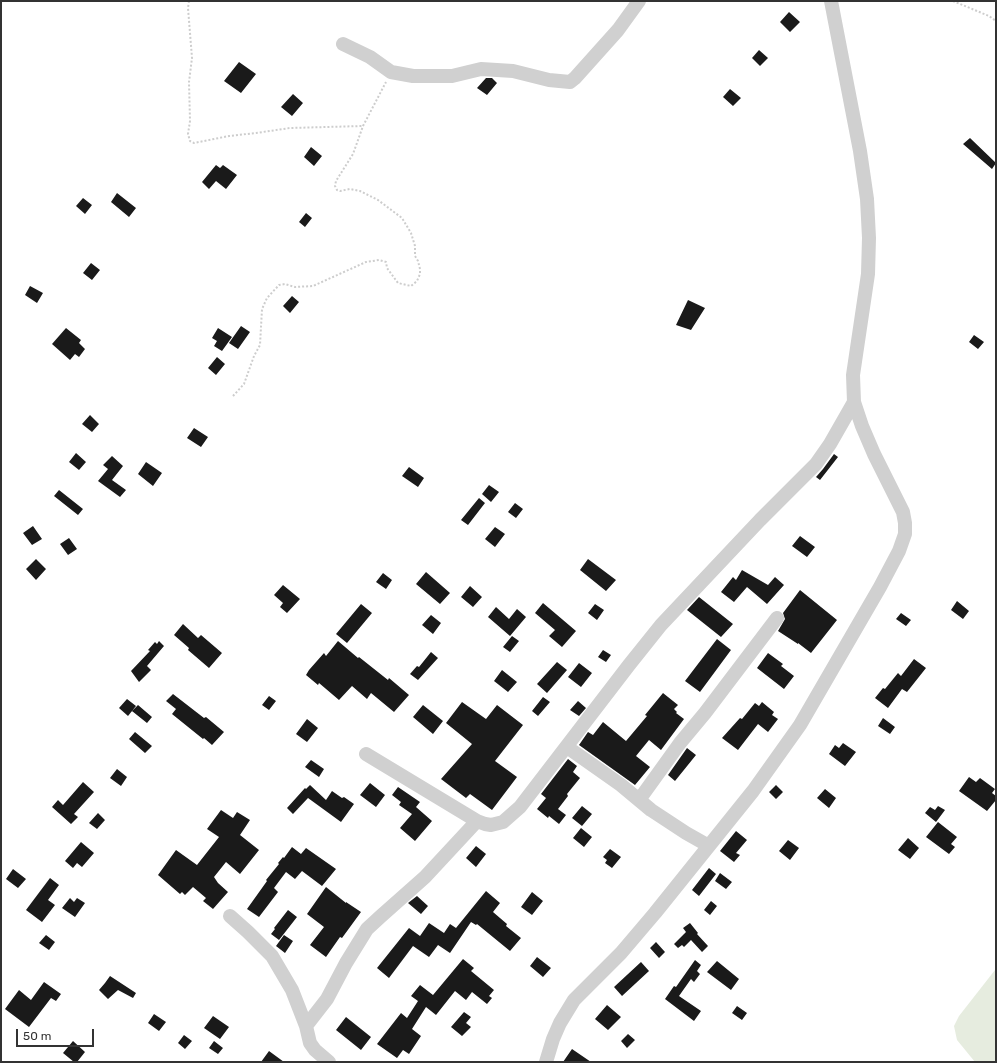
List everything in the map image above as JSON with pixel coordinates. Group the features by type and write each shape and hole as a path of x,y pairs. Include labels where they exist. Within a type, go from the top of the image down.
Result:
{"street":[{"path":"343,44 370,57 391,72 413,76 452,76 481,69 513,71 549,80 570,82 618,30 639,1"},
{"path":"546,1062 560,1023 574,1000 639,933 753,791 800,725 899,551 905,534 903,512 874,454 854,402 853,375 868,274 869,238 867,199 860,151 831,1"},
{"path":"366,754 477,821 484,824 498,824 503,822 511,816 567,747 629,665 661,626 760,520 816,464 830,444 854,402"},
{"path":"639,800 680,743 705,713 777,618"},
{"path":"567,747 669,822 709,846"},
{"path":"306,1026 327,999 367,929 425,878 477,821"},
{"path":"230,916 272,956 292,990 306,1026 310,1043 329,1062"}],"path":[{"path":"189,1 188,8 192,58 189,82 190,121 188,134 190,140 194,143 229,136 290,128 363,126"},
{"path":"953,1 989,16 996,21"},
{"path":"233,396 244,384 254,356 260,345 262,309 272,290 279,285 285,284 295,287 313,286 366,262 379,260 386,262 387,268 398,283 411,286 417,281 420,274 420,269 415,256 415,246 411,233 402,218 378,200 366,194 350,189 340,191 337,190 335,186 336,181 353,154 363,126 391,72"}],"shaded area":[{"path":"995,970 996,1062 975,1062 957,1040 954,1026 959,1016"}],"building":[{"path":"789,12 800,22 790,32 780,22"},
{"path":"759,50 768,58 760,66 752,58"},
{"path":"239,62 256,74 241,93 224,81"},
{"path":"486,78 492,78 497,83 487,95 477,88"},
{"path":"730,89 741,98 733,106 723,97"},
{"path":"293,94 303,103 292,116 281,107"},
{"path":"970,138 996,163 992,169 963,144"},
{"path":"311,147 322,156 314,166 304,157"},
{"path":"216,165 220,168 223,165 237,175 226,189 216,181 209,189 202,182"},
{"path":"117,193 136,208 129,217 111,202"},
{"path":"83,198 92,205 85,214 76,206"},
{"path":"306,213 312,218 305,227 299,222"},
{"path":"91,263 100,270 92,280 83,273"},
{"path":"30,286 43,293 37,303 25,295"},
{"path":"292,296 299,302 290,313 283,306"},
{"path":"688,300 705,308 691,330 676,325"},
{"path":"241,326 250,332 238,349 229,343"},
{"path":"66,328 81,340 79,343 85,349 79,357 75,354 70,360 52,344"},
{"path":"218,328 232,337 222,351 214,346 217,341 212,338"},
{"path":"974,335 984,342 978,349 969,342"},
{"path":"217,357 225,364 216,375 208,368"},
{"path":"90,415 99,424 92,432 82,424"},
{"path":"194,428 208,437 201,447 187,438"},
{"path":"76,453 86,462 79,470 69,462"},
{"path":"834,454 838,457 820,480 816,477"},
{"path":"112,456 123,466 112,480 126,490 120,497 98,481 108,469 103,465"},
{"path":"146,462 162,473 153,486 138,474"},
{"path":"409,467 424,478 418,487 402,476"},
{"path":"489,485 499,492 491,502 482,494"},
{"path":"59,490 83,509 78,515 54,496"},
{"path":"479,498 485,503 468,525 461,520"},
{"path":"515,503 523,509 516,518 508,512"},
{"path":"33,526 42,539 32,545 23,533"},
{"path":"495,527 505,534 495,547 485,539"},
{"path":"800,536 815,547 807,557 792,546"},
{"path":"69,538 77,549 68,555 60,544"},
{"path":"36,559 46,569 36,580 26,569"},
{"path":"588,559 616,580 606,591 580,570"},
{"path":"742,570 768,585 775,577 784,585 767,604 747,587 734,602 721,592 733,577 736,580"},
{"path":"426,572 450,593 440,604 416,584"},
{"path":"383,573 392,580 386,589 376,582"},
{"path":"283,585 300,599 287,613 280,607 283,603 274,595"},
{"path":"470,586 482,597 473,607 461,597"},
{"path":"800,590 837,620 811,653 778,631 785,619 783,613"},
{"path":"699,597 733,624 721,637 687,610"},
{"path":"957,601 969,611 963,619 951,610"},
{"path":"543,603 576,631 562,647 549,636 555,630 535,613"},
{"path":"361,604 372,613 347,643 336,634"},
{"path":"595,604 604,610 597,620 588,613"},
{"path":"496,607 509,619 517,609 526,617 510,636 488,617"},
{"path":"901,613 911,620 906,626 896,619"},
{"path":"431,615 441,623 433,634 422,625"},
{"path":"183,624 198,638 201,635 222,653 209,668 188,650 189,648 174,635"},
{"path":"512,636 519,641 510,652 503,647"},
{"path":"717,639 731,650 700,692 685,681"},
{"path":"159,641 164,646 147,666 151,670 139,682 131,671 150,651 148,650 155,642 157,644"},
{"path":"338,641 388,680 389,678 409,695 394,712 371,693 367,699 352,686 339,700 319,683 318,685 306,675 324,653 326,656"},
{"path":"603,650 611,655 606,662 598,657"},
{"path":"431,652 438,658 418,680 410,674 417,666 419,667"},
{"path":"768,653 783,664 781,666 794,676 784,689 757,668"},
{"path":"914,659 926,668 907,692 902,689 888,708 875,698 883,688 885,689 898,673 901,676"},
{"path":"557,662 567,670 547,693 537,684"},
{"path":"579,663 592,673 581,687 568,677"},
{"path":"502,670 517,682 508,692 494,681"},
{"path":"663,693 678,705 674,709 677,712 676,713 684,719 661,750 649,740 636,756 650,767 635,785 579,745 588,732 593,735 603,722 626,741 647,716 645,715"},
{"path":"173,694 204,718 206,717 224,732 212,745 172,714 176,709 166,701"},
{"path":"269,696 276,701 269,710 262,705"},
{"path":"543,697 550,702 538,716 532,711"},
{"path":"127,699 136,706 128,716 119,708"},
{"path":"578,701 586,708 579,716 570,710"},
{"path":"462,702 486,719 497,705 523,725 495,761 517,777 492,810 470,794 466,798 441,779 472,744 446,723"},
{"path":"762,702 774,712 772,715 778,719 768,732 758,724 738,750 722,738 740,718 742,719 755,703 759,706"},
{"path":"138,705 152,717 147,723 132,711"},
{"path":"423,705 443,721 433,734 413,717"},
{"path":"883,718 895,727 890,734 878,726"},
{"path":"307,719 318,728 307,742 296,734"},
{"path":"135,732 152,746 145,753 129,739"},
{"path":"843,743 856,752 845,766 829,754 835,745 839,748"},
{"path":"687,748 696,755 675,781 668,775"},
{"path":"568,759 577,766 573,772 580,778 567,794 568,796 558,809 566,815 559,824 549,816 548,818 537,809 546,798 541,794"},
{"path":"311,760 324,769 319,777 305,767"},
{"path":"117,769 127,777 121,786 110,778"},
{"path":"969,777 976,782 980,778 995,789 992,793 996,796 996,800 987,811 959,791"},
{"path":"83,782 94,792 74,814 78,817 71,824 52,807 58,800 63,805"},
{"path":"370,783 385,795 376,807 360,795"},
{"path":"310,785 326,800 332,791 354,804 341,822 308,798 293,814 287,808 305,788 306,789"},
{"path":"776,785 783,792 776,799 769,792"},
{"path":"398,787 420,802 416,807 432,821 415,841 400,828 412,814 399,805 401,802 392,795"},
{"path":"825,789 836,798 829,808 817,798"},
{"path":"582,806 592,814 582,826 572,818"},
{"path":"938,806 945,810 936,822 925,813 930,807 935,810"},
{"path":"221,810 233,818 237,812 250,820 240,835 259,850 240,874 226,862 214,877 228,892 213,909 203,901 206,898 193,887 185,895 182,892 180,894 158,875 176,850 197,865 219,837 207,829"},
{"path":"98,813 105,820 97,829 89,823"},
{"path":"938,822 957,837 951,844 955,847 949,854 926,837"},
{"path":"581,828 592,837 584,847 573,838"},
{"path":"736,831 747,840 736,853 740,855 734,862 720,851"},
{"path":"908,838 919,848 910,859 898,850"},
{"path":"788,840 799,848 790,860 779,851"},
{"path":"81,842 94,853 82,867 77,863 73,868 65,861"},
{"path":"476,846 486,854 476,867 466,858"},
{"path":"292,847 301,854 306,848 336,869 322,886 302,871 295,879 286,872 274,888 278,892 259,917 247,909 267,881 266,880 279,864 278,863 283,857 284,858"},
{"path":"610,849 621,857 612,868 605,863 607,860 603,857"},
{"path":"709,868 716,874 699,896 692,890"},
{"path":"13,869 26,879 18,888 6,879"},
{"path":"720,873 732,882 726,889 715,881"},
{"path":"50,878 59,885 48,900 55,905 42,922 26,910"},
{"path":"326,887 346,903 361,912 342,938 340,937 326,957 310,945 324,927 307,914"},
{"path":"486,891 500,903 493,912 507,924 506,926 521,938 510,951 477,924 476,925 471,922 450,953 438,945 429,957 413,946 389,978 377,968 409,928 420,936 429,923 444,933 450,924 456,928"},
{"path":"532,892 543,901 532,915 521,907"},
{"path":"417,896 428,906 421,914 408,903"},
{"path":"70,898 74,902 77,898 85,903 75,917 62,908"},
{"path":"711,901 717,906 710,915 704,910"},
{"path":"288,910 297,917 279,940 271,934"},
{"path":"690,923 698,933 697,934 708,946 702,952 691,940 684,947 682,945 678,948 674,944 686,932 683,928"},
{"path":"46,935 55,942 49,950 39,943"},
{"path":"284,935 293,941 285,953 276,946"},
{"path":"656,942 665,952 659,958 650,948"},
{"path":"537,957 551,968 543,977 530,966"},
{"path":"463,959 474,968 471,971 494,990 489,996 492,998 487,1004 472,992 466,1000 455,991 436,1015 426,1007 412,1029 421,1036 409,1054 403,1050 397,1058 377,1044 401,1013 407,1018 418,1001 411,996 420,985 433,995"},
{"path":"695,960 701,965 697,971 700,974 694,982 691,979 679,996 701,1011 694,1021 665,999 674,986 676,987"},
{"path":"717,961 739,979 731,990 707,972"},
{"path":"641,962 649,971 622,996 614,987"},
{"path":"110,976 136,993 133,998 118,990 108,999 99,990"},
{"path":"44,982 61,994 56,1001 51,998 29,1027 5,1009 19,990 31,1000"},
{"path":"607,1005 621,1017 608,1030 595,1019"},
{"path":"737,1006 747,1013 742,1020 732,1013"},
{"path":"464,1012 471,1017 466,1023 471,1027 462,1036 451,1027"},
{"path":"154,1014 166,1022 159,1031 148,1023"},
{"path":"213,1016 229,1027 220,1039 204,1028"},
{"path":"346,1017 371,1037 361,1050 336,1030"},
{"path":"628,1034 635,1040 627,1048 621,1041"},
{"path":"184,1035 192,1041 185,1049 178,1043"},
{"path":"73,1041 85,1052 77,1062 74,1062 63,1053"},
{"path":"214,1041 223,1048 218,1054 209,1048"},
{"path":"572,1049 591,1062 563,1062"},
{"path":"269,1051 284,1062 261,1062"}]}
